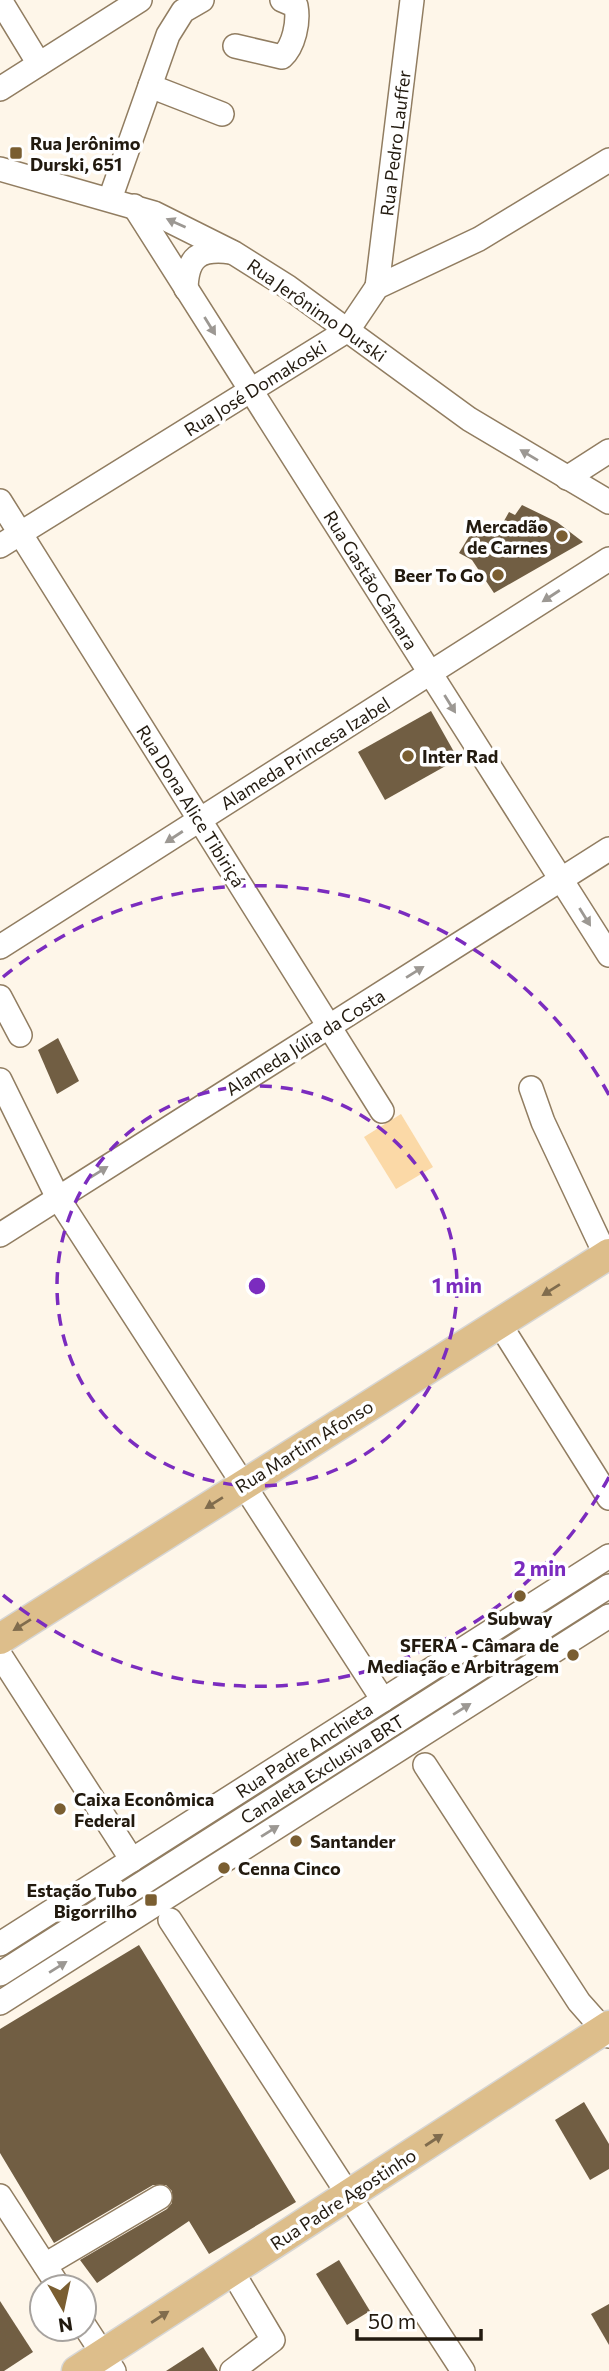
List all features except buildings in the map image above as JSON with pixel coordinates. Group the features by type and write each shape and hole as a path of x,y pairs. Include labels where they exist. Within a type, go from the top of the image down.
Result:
{"main road":[{"name":"Rua Martim Afonso","path":"0,1639 607,1255"},
{"name":"Rua Padre Agostinho","path":"77,2371 109,2363 232,2271 607,2031"}],"street":[{"path":"0,0 39,64"},
{"path":"0,89 140,0"},
{"path":"110,200 168,35 183,11 202,0"},
{"path":"235,46 282,57 288,51 298,17 296,6 282,0"},
{"name":"Rua Pedro Lauffer","path":"377,287 412,0"},
{"path":"150,86 222,114"},
{"path":"377,287 480,239 609,160"},
{"name":"Rua Jerônimo Durski","path":"0,169 134,206 179,224 234,253 288,287 470,419 609,502"},
{"name":"Rua Gastão Câmara","path":"134,206 609,955"},
{"path":"186,289 190,263 202,254 216,251 234,253"},
{"name":"Rua José Domakoski","path":"0,546 348,330 377,287"},
{"path":"567,478 609,451"},
{"name":"Rua Dona Alice Tibiriçá","path":"0,501 382,1111"},
{"name":"Alameda Princesa Izabel","path":"0,947 609,559"},
{"name":"Alameda Júlia da Costa","path":"0,1235 609,849"},
{"path":"0,997 20,1035"},
{"path":"0,1080 58,1198 383,1700"},
{"path":"531,1088 544,1122 607,1255"},
{"path":"499,1323 609,1498"},
{"name":"Rua Padre Anchieta","path":"0,1944 609,1556"},
{"name":"Canaleta Exclusiva BRT","path":"0,1974 609,1586"},
{"path":"0,2003 609,1616"},
{"path":"0,1655 131,1860"},
{"path":"425,1765 579,2002 607,2031"},
{"path":"170,1920 463,2371"},
{"path":"0,2196 50,2273"},
{"path":"45,2265 160,2197"},
{"path":"232,2271 273,2340 232,2371"},
{"path":"96,2343 109,2363"}],"shaded area":[{"path":"401,1114 433,1167 396,1189 364,1137"}],"place":[{"name":"Rua Jerônimo Durski, 651","path":"16,153"},
{"name":"Mercadão de Carnes","path":"562,536"},
{"name":"Beer To Go","path":"498,575"},
{"name":"Inter Rad","path":"408,756"},
{"name":"Subway","path":"520,1596"},
{"name":"SFERA - Câmara de Mediação e Arbitragem","path":"573,1655"},
{"name":"Caixa Econômica Federal","path":"60,1809"},
{"name":"Santander","path":"296,1841"},
{"name":"Cenna Cinco","path":"224,1868"},
{"name":"Estação Tubo Bigorrilho","path":"151,1900"}]}
